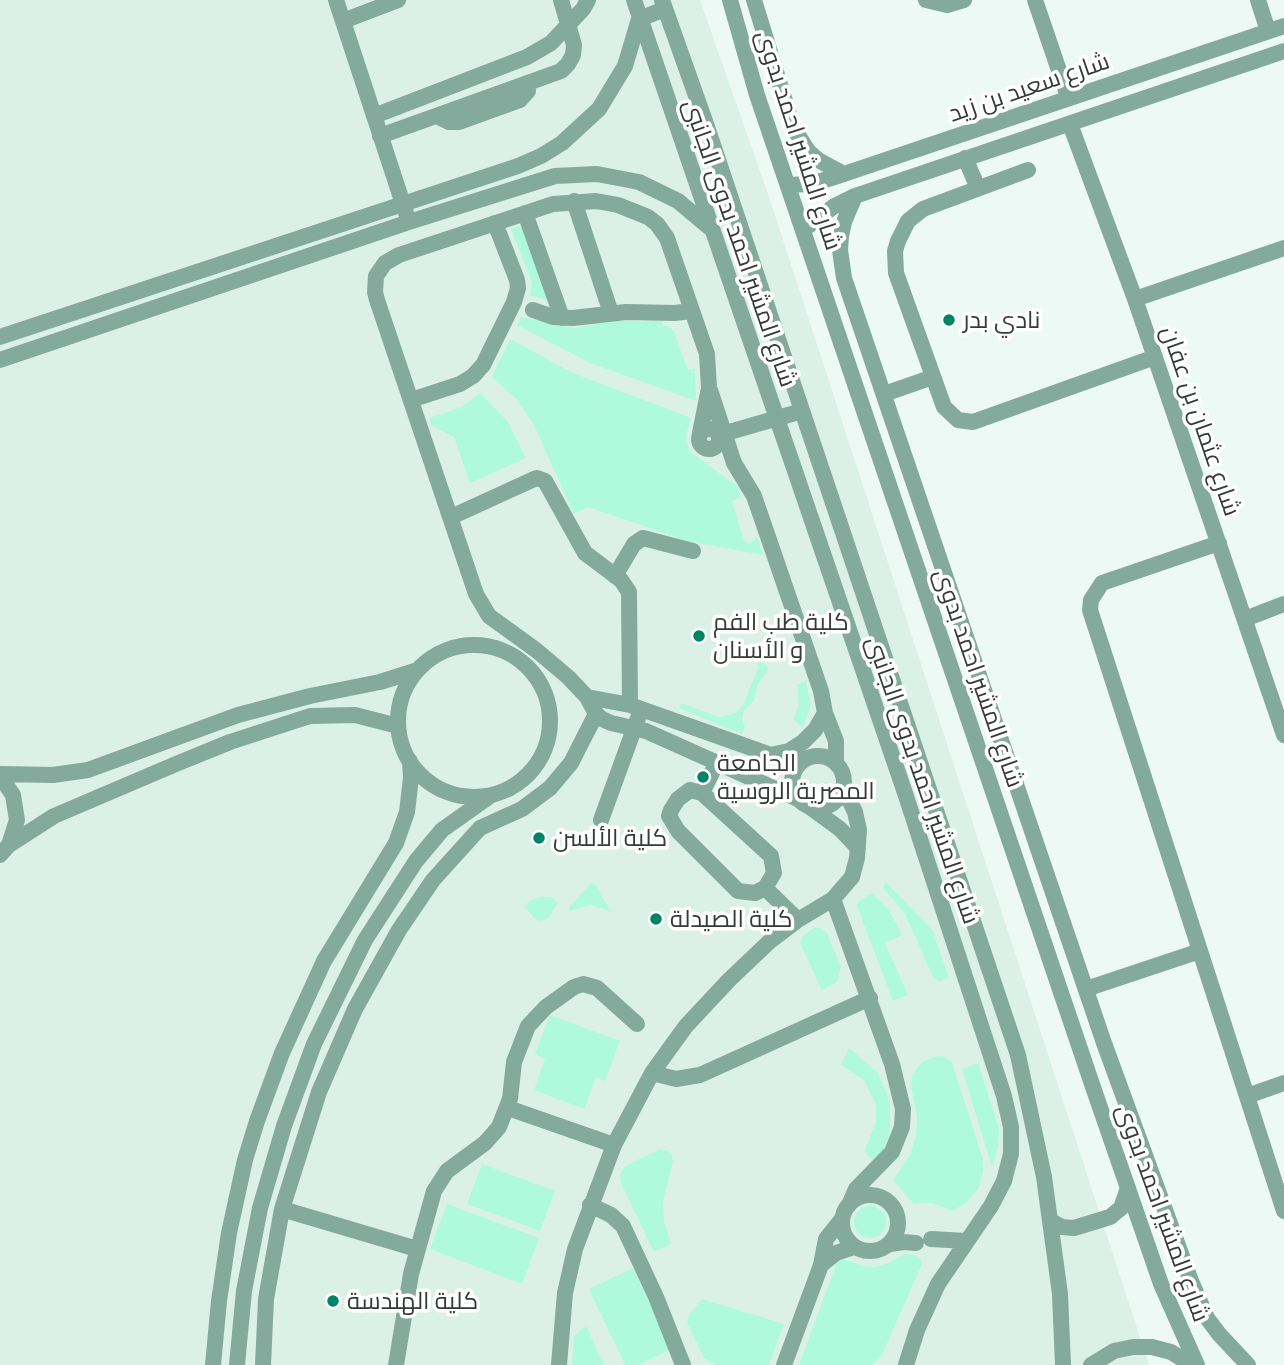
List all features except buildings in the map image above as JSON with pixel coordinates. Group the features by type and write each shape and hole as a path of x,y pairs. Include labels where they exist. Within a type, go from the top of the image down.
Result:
{"street":[{"path":"336,0 409,222"},
{"path":"343,21 398,0"},
{"path":"380,136 561,71 573,55 574,44 561,0"},
{"path":"374,116 542,49 586,6 588,0"},
{"name":"شارع المشير احمد بدوى الجانبى","path":"634,0 905,793 1004,1096 1011,1127 1011,1154 998,1194 947,1269 923,1314 905,1364"},
{"name":"شارع المشير احمد بدوى","path":"730,0 757,95 1128,1188 1161,1284 1198,1365"},
{"path":"754,0 793,127 800,140 818,160 844,174"},
{"path":"926,0 947,5 964,0"},
{"path":"1035,0 1068,97"},
{"path":"1258,0 1276,28"},
{"path":"0,338 518,166 562,143 582,127 613,89 634,43 639,19 663,4 1008,1020 1037,1134 1051,1221 1060,1294 1063,1365"},
{"name":"شارع سعيد بن زيد","path":"789,185 809,184 844,174 1276,28"},
{"name":"شارع سعيد بن زيد","path":"803,230 832,207 855,197 1284,51"},
{"path":"484,74 492,95"},
{"path":"1123,78 1124,92 1132,103"},
{"path":"437,116 449,122 459,122 520,100 528,91 527,83"},
{"path":"1089,90 1096,101 1098,114"},
{"name":"شارع عثمان بن عفان","path":"1047,104 1045,118 1063,126 1135,299 1284,735"},
{"path":"1006,119 1013,130 1013,142"},
{"path":"965,158 978,188"},
{"path":"1028,170 923,209 915,214 902,230 895,251 896,274 948,412 958,420 973,422 1155,357"},
{"path":"0,360 534,181 576,174 597,174 639,182 687,207 711,228"},
{"path":"855,197 843,229 841,264 884,394 1104,1043 1188,1273 1207,1318 1248,1365"},
{"path":"574,201 611,313"},
{"path":"836,764 836,741 825,713 821,691 757,505 722,435 709,388 706,354 667,238 657,224 648,217 618,205 574,201 525,213 385,262 376,276 375,292 476,594 484,609 496,622 547,658 587,697 596,714 611,723 635,727 815,807 830,805 841,794 843,787"},
{"path":"525,213 562,318"},
{"path":"411,400 460,384 473,376 483,365 514,302 517,280 495,223"},
{"path":"1135,299 1284,248"},
{"path":"533,310 562,318 611,313 691,311"},
{"path":"884,394 933,377"},
{"path":"709,388 698,440 724,464 738,471"},
{"path":"706,449 716,446 722,435 802,411"},
{"path":"700,433 710,428 722,435"},
{"path":"451,517 532,480 541,479 548,485 585,553 626,585 630,599 635,727 601,820"},
{"path":"615,576 634,544 643,538 693,551"},
{"path":"1219,543 1111,579 1095,591 1090,610 1284,1212"},
{"path":"1245,619 1284,604"},
{"path":"237,1365 244,1291 260,1208 298,1085 323,1024 365,940 422,853 457,817 491,796 511,788 529,775 542,757 549,736 550,714 545,692 534,673 518,658 499,648 477,644 455,647 435,656 418,670 406,687 398,726 402,744 421,776 445,791 472,797 491,796"},
{"path":"0,775 53,775 88,770 238,715 310,696 380,682 418,670"},
{"path":"559,1365 562,1316 569,1271 590,1205 614,1145 652,1073 686,1026 729,980 769,942 833,899 852,877 858,848 857,821 843,787 841,771 836,764 821,756 761,752 636,707 587,697"},
{"path":"825,713 801,754 793,779 794,791 804,803 840,829 858,848"},
{"path":"262,1365 266,1299 282,1209 309,1121 360,1000 399,930 433,880 471,836 491,822 533,803 558,780 596,714"},
{"path":"4,850 54,816 230,742 310,716 355,715 398,726"},
{"path":"214,1365 219,1301 229,1233 257,1121 282,1053 314,981 341,932 397,844 407,812 410,761"},
{"path":"702,793 717,762"},
{"path":"0,775 17,807 17,820 4,850"},
{"path":"905,793 928,785"},
{"path":"690,790 702,793 771,856 774,873 765,888 749,894 733,887 671,822 669,816 678,799 690,790"},
{"path":"765,888 798,920"},
{"path":"833,899 892,1064 902,1109 899,1136 886,1160 882,1178 884,1198"},
{"path":"1042,934 1063,924"},
{"path":"1086,989 1200,951"},
{"path":"396,1365 417,1249 439,1180 452,1166 492,1136 508,1108 514,1062 524,1034 542,1010 573,987 587,984 597,988 637,1024"},
{"path":"652,1073 676,1079 700,1075 870,998"},
{"path":"1082,1053 1104,1043"},
{"path":"1247,1096 1284,1083"},
{"path":"1004,1096 1027,1091"},
{"path":"508,1108 614,1145"},
{"path":"784,1365 821,1265 827,1239 862,1182 886,1160"},
{"path":"1051,1221 1062,1227 1074,1228 1110,1217 1125,1202 1128,1188"},
{"path":"890,1244 898,1230 895,1208 877,1195 862,1196 846,1212 844,1235 855,1247 869,1252 903,1242 966,1241"},
{"path":"590,1205 611,1215 623,1226 656,1297 683,1365"},
{"path":"282,1209 417,1249"},
{"path":"899,1222 942,1258 947,1269"},
{"path":"821,1265 836,1253 855,1247"},
{"path":"1161,1284 1188,1273"},
{"path":"1091,1365 1114,1351 1142,1347 1171,1352 1192,1365"}],"shaded area":[{"path":"0,0 700,0 770,200 1149,1365 0,1365"}],"green space":[{"path":"523,225 549,300 530,296 532,282 511,229"},
{"path":"521,317 576,328 607,321 662,321 663,325 674,332 688,370 695,369 696,401 590,363 517,325"},
{"path":"510,339 573,373 691,418 686,436 689,451 737,486 741,497 732,501 744,541 749,544 757,537 763,555 687,541 588,507 574,514 534,425 516,399 492,377"},
{"path":"480,393 508,422 526,458 470,483 454,437 431,425 429,418 462,407"},
{"path":"758,661 767,665 768,670 758,684 754,701 744,710 742,719 745,727 742,734 679,708 681,703 719,717 736,713 744,703 759,666"},
{"path":"806,681 811,705 803,728 793,719 799,705 797,685"},
{"path":"886,882 933,931 949,978 939,981 934,979 905,914 883,888"},
{"path":"591,883 596,885 610,911 591,905 569,911 569,907"},
{"path":"872,893 889,910 902,935 885,943 908,995 893,1001 857,906 859,901"},
{"path":"540,897 550,897 558,903 548,918 540,921 524,906"},
{"path":"814,928 820,928 827,933 841,967 837,982 822,990 800,943 803,936"},
{"path":"550,1015 620,1041 605,1081 596,1078 584,1109 534,1090 545,1059 535,1054"},
{"path":"849,1048 878,1073 890,1101 890,1132 883,1152 875,1162 864,1152 876,1122 876,1104 864,1080 841,1065"},
{"path":"937,1056 945,1057 952,1063 983,1159 978,1189 966,1203 953,1211 932,1203 914,1204 893,1180 910,1155 916,1136 917,1117 911,1086 912,1076 922,1062"},
{"path":"978,1063 999,1129 998,1148 992,1167 962,1069"},
{"path":"660,1149 671,1153 673,1161 663,1201 664,1221 671,1244 654,1252 621,1183 620,1175 625,1166"},
{"path":"482,1164 555,1191 540,1231 467,1204"},
{"path":"447,1204 539,1238 522,1284 430,1249"},
{"path":"870,1206 882,1210 886,1222 882,1234 870,1238 858,1234 854,1222 858,1210"},
{"path":"906,1253 919,1257 922,1264 882,1355 872,1365 799,1365 837,1262 843,1259 875,1267"},
{"path":"633,1268 671,1349 638,1365 625,1365 589,1289"},
{"path":"702,1299 784,1324 769,1365 716,1365 704,1358 687,1322 689,1315"},
{"path":"586,1326 604,1365 572,1365 574,1336"}],"place":[{"name":"نادي بدر","path":"949,320"},
{"name":"كلية طب الفم و الأسنان","path":"699,636"},
{"name":"الجامعة المصرية الروسية","path":"703,777"},
{"name":"كلية الألسن","path":"539,838"},
{"name":"كلية الصيدلة","path":"656,919"},
{"name":"كلية الهندسة","path":"333,1301"}]}
